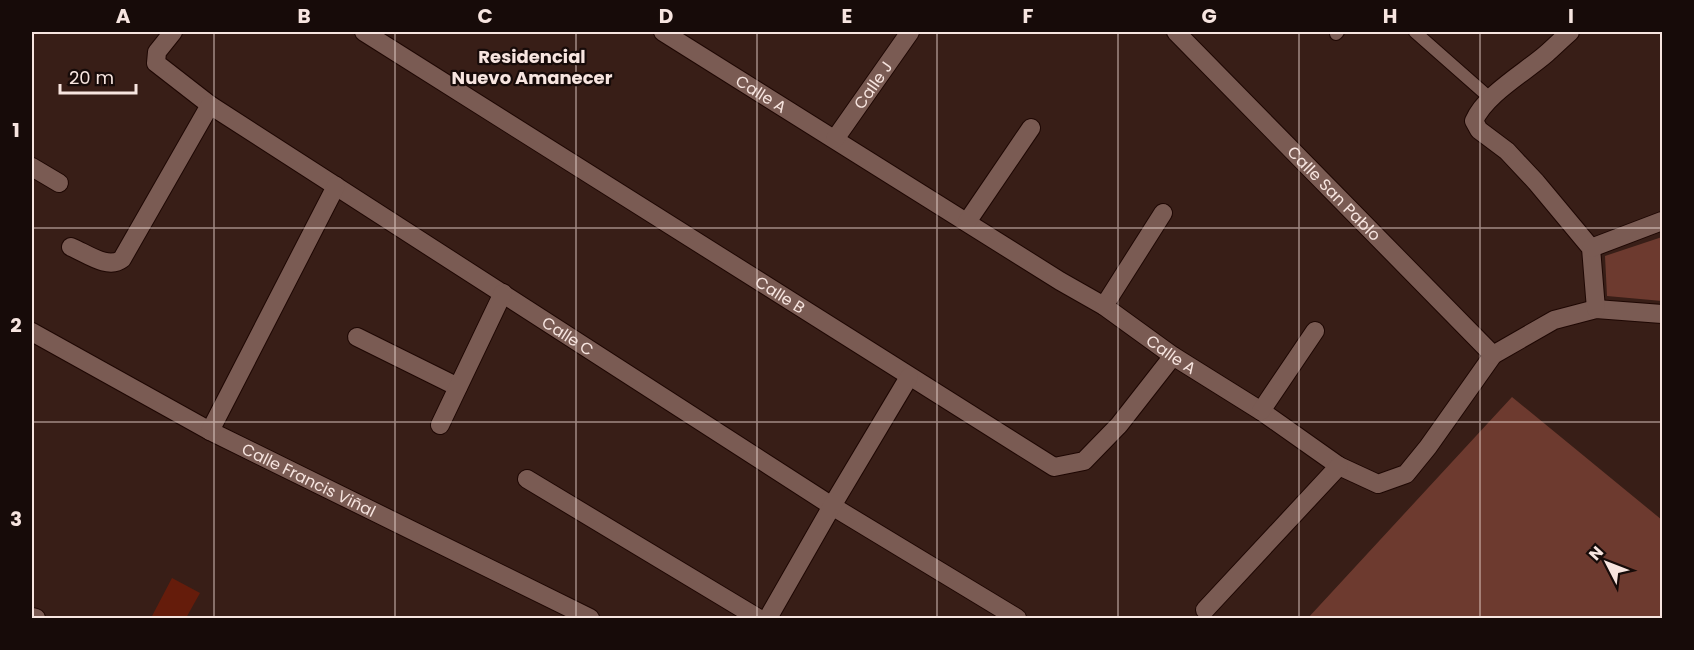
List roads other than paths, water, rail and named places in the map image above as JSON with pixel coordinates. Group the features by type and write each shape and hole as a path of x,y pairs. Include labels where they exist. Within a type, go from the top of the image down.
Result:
{"street":[{"name":"Calle C","path":"173,32 157,52 156,63 210,105 832,506 1017,618"},
{"name":"Calle B","path":"364,32 909,377 1054,466 1084,461 1119,425 1173,356"},
{"name":"Calle A","path":"663,32 1059,281 1104,306 1173,356 1261,411 1339,466 1378,484 1406,474 1428,447 1493,355 1554,320 1596,309 1662,314"},
{"name":"Calle J","path":"835,139 910,32"},
{"name":"Calle San Pablo","path":"1176,32 1493,355"},
{"path":"1570,32 1491,99 1477,114 1474,122 1479,130 1507,151 1536,182 1591,248 1596,309"},
{"path":"71,247 109,264 116,264 122,259 210,105"},
{"path":"967,222 1031,128"},
{"path":"32,167 59,183"},
{"path":"210,431 336,186"},
{"path":"1104,306 1163,213"},
{"path":"1591,248 1662,221"},
{"path":"440,425 503,293"},
{"path":"1261,411 1315,331"},
{"name":"Calle Francis Viñal","path":"32,332 210,431 590,618"},
{"path":"357,338 458,387"},
{"path":"768,618 909,377"},
{"path":"1205,610 1339,466"},
{"path":"527,479 758,618"},
{"path":"32,617 36,618"}],"lane":[{"path":"1415,32 1491,99"}],"district":[{"name":"Residencial Nuevo Amanecer","path":"532,66"}]}
